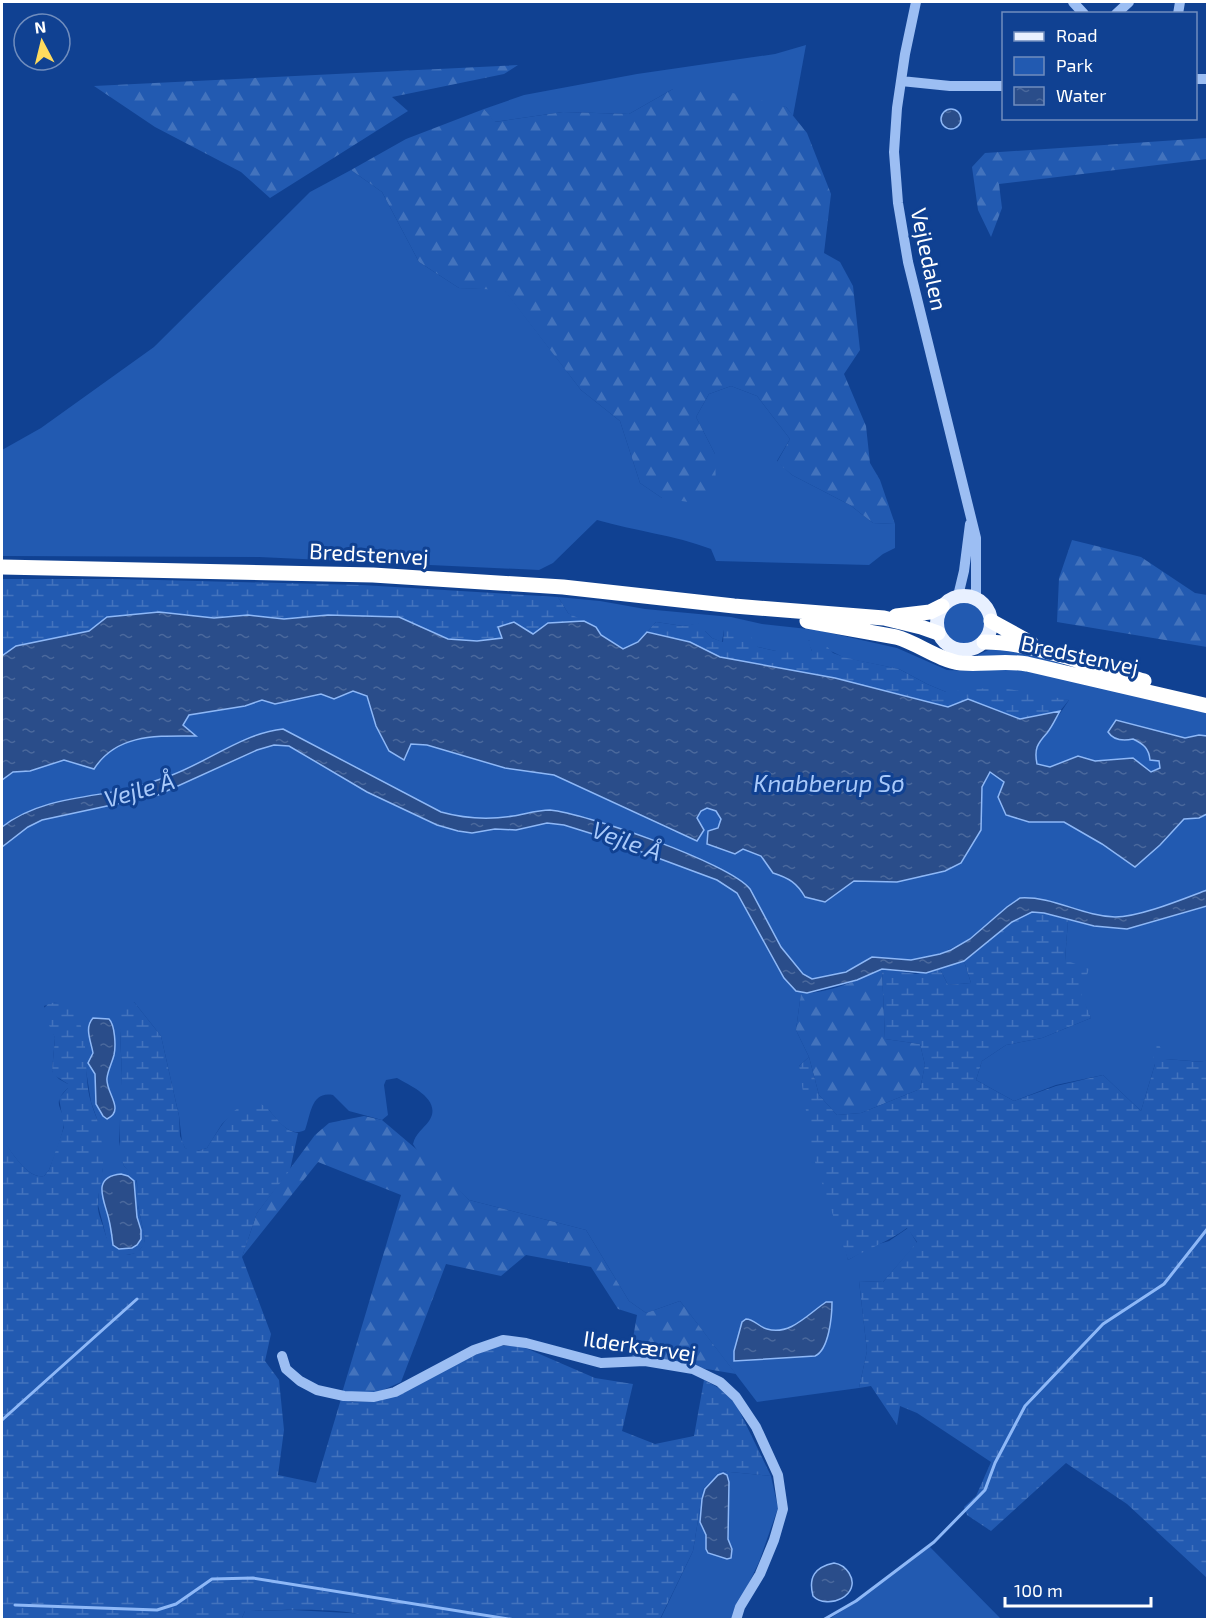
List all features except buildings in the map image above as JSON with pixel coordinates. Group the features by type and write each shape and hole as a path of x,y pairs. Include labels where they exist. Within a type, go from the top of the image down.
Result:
{"highway":[{"name":"Bredstenvej","path":"2,567 373,575 563,587 734,606 884,618 938,633"},
{"name":"Bredstenvej","path":"734,606 896,637 952,661 963,663 1009,661 1027,664 1208,706"},
{"name":"Bredstenvej","path":"884,618 930,612 942,606"},
{"name":"Bredstenvej","path":"991,621 1052,654"},
{"name":"Bredstenvej","path":"984,642 1008,643 1052,654 1208,699"}],"main road":[{"path":"970,596 976,598 988,610 991,628 984,642 974,648 956,649 945,643 938,633 937,618 942,606 952,598 970,596"}],"street":[{"name":"Vejledalen","path":"916,2 901,81 894,152 898,203 908,262 976,538 976,598"},
{"path":"901,81 950,86 1002,86"},
{"name":"Vejledalen","path":"958,596 971,520"},
{"name":"Ilderkærvej","path":"282,1356 286,1369 300,1381 317,1390 344,1396 374,1397 395,1392 474,1350 503,1340 526,1343 601,1363 645,1361 693,1369 720,1382 736,1397 756,1427 778,1475 783,1509 774,1540 760,1574 740,1607 736,1620"}],"green space":[{"path":"806,45 793,116 786,107 673,89 629,114 563,112 494,122 484,109 524,95 637,74 775,54"},
{"path":"518,65 504,74 392,97 408,111 270,198 241,172 155,127 94,86"},
{"path":"699,84 786,107 807,133 831,194 824,253 840,262 853,286 860,350 844,374 866,426 870,463 880,480 895,524 873,523 850,505 792,475 777,462 790,439 757,396 731,386 709,394 696,417 715,454 716,489 695,503 662,498 640,483 620,421 581,390 504,290 459,288 419,262 382,192 351,170 406,139 484,109 495,122 563,112 629,114 673,89"},
{"path":"1207,138 1207,159 999,184 1002,208 991,237 978,210 972,167 985,153"},
{"path":"351,170 382,192 419,262 459,288 504,289 581,390 620,421 640,483 662,498 715,454 696,417 709,394 731,386 757,396 790,439 777,461 792,475 850,505 873,523 895,524 895,548 869,565 716,561 711,549 697,544 597,520 553,563 539,570 259,557 2,556 2,450 41,428 154,347 310,192"},
{"path":"1072,540 1141,557 1195,593 1207,595 1207,647 1057,622 1059,578"},
{"path":"2,579 118,579 362,585 558,597 568,613 584,621 548,623 533,634 477,641 448,639 399,617 328,615 284,619 248,615 214,618 159,612 107,617 89,631 16,646 2,656"},
{"path":"558,597 645,609 731,617 762,624 817,630 897,648 947,670 973,671 1010,667 1207,712 1207,736 1185,738 1116,720 1123,741 1133,739 1142,744 1154,755 1160,768 1151,772 1114,759 1095,761 1078,756 1050,767 1037,764 1038,744 1069,700 946,692 899,669 845,658 808,640 812,651 776,651 758,647 724,630 722,642 712,638 705,631 705,623 683,626 656,622 638,642 623,649 568,613"},
{"path":"964,602 979,608 985,623 979,638 964,644 949,638 943,623 949,608"},
{"path":"656,622 683,626 705,622 705,631 712,638 723,642 724,629 749,634 758,647 776,651 812,651 807,640 824,643 833,653 899,669 946,692 998,687 1069,700 1060,711 1020,719 968,699 948,707 835,678 720,657 690,642 647,632"},
{"path":"997,646 1063,663 1062,667 978,657"},
{"path":"353,691 367,696 376,726 389,751 403,759 411,744 427,745 505,768 554,775 675,832 697,818 701,811 707,808 717,811 721,819 718,828 743,849 761,856 773,873 792,882 805,897 825,902 854,881 897,882 977,835 981,830 982,787 990,772 1005,782 1029,822 1064,822 1135,867 1184,819 1199,818 1207,814 1207,890 1149,911 1115,917 1103,916 1044,900 1020,898 970,939 940,954 911,960 890,959 864,963 833,976 810,979 801,993 796,1030 809,1057 799,1066 848,1260 872,1246 889,1241 908,1228 917,1243 883,1282 859,1281 867,1351 859,1388 757,1402 680,1301 646,1313 629,1301 586,1230 469,1200 418,1152 413,1144 417,1134 429,1121 432,1107 424,1095 397,1078 386,1080 384,1085 388,1115 382,1120 349,1111 333,1095 326,1095 316,1100 305,1130 300,1132 289,1130 269,1110 236,1110 222,1124 207,1148 191,1151 185,1148 161,1036 134,1002 120,1031 122,1076 119,1141 124,1166 136,1178 138,1205 145,1239 144,1245 137,1253 121,1256 112,1251 108,1244 98,1205 103,1168 97,1119 91,1102 85,1064 56,1002 44,1006 55,1038 52,1071 68,1084 68,1088 59,1102 64,1127 49,1170 44,1176 32,1174 2,1143 2,780 13,772 30,771 64,760 94,769 103,757 126,743 152,737 195,736 183,725 189,715 245,706 262,700 275,704 321,694 334,699"},
{"path":"1207,906 1207,1059 1204,1062 1165,1059 1155,1064 1141,1111 1103,1075 1056,1085 1014,1101 976,1080 982,1061 1006,1045 1042,1038 1091,1018 1065,960 1068,920 1094,926 1127,929"},
{"path":"1032,912 1068,920 1065,960 1089,969 1081,993 1091,1018 1042,1038 1006,1045 982,1061 976,1080 1014,1101 1056,1086 1103,1075 1141,1111 1155,1064 1151,1045 1158,1042 1165,1059 1203,1062 1207,1059 1207,1578 1127,1504 1066,1463 991,1531 967,1515 964,1507 976,1496 991,1462 917,1413 900,1406 897,1425 871,1386 859,1388 867,1351 859,1281 883,1282 917,1242 907,1228 848,1260 813,1156 799,1066 809,1057 819,1095 837,1115 861,1113 920,1089 925,1065 920,1044 885,1039 882,969 916,974 940,969 948,985 971,983 964,961 1012,922"},
{"path":"964,961 971,983 948,985 940,969"},
{"path":"882,969 885,1039 920,1044 925,1065 920,1089 861,1113 837,1115 819,1095 809,1057 796,1030 801,993 832,989"},
{"path":"56,1002 72,1009 82,1030 88,1090 99,1127 103,1152 98,1210 107,1239 113,1249 121,1255 139,1251 145,1239 138,1205 137,1181 124,1166 120,1153 119,1105 122,1076 120,1031 121,1012 125,1004 134,1002 161,1036 179,1116 180,1136 185,1148 197,1151 207,1148 233,1112 250,1102 260,1103 286,1128 298,1133 290,1170 257,1213 242,1257 271,1334 265,1361 279,1380 284,1430 278,1475 316,1483 341,1399 352,1402 379,1401 488,1349 501,1346 521,1346 595,1378 633,1384 622,1431 655,1444 694,1436 704,1380 719,1388 736,1404 771,1476 720,1471 703,1489 693,1551 660,1619 380,1620 351,1613 295,1610 245,1611 241,1620 2,1619 2,1143 5,1143 32,1174 44,1176 49,1170 64,1127 59,1098 68,1088 68,1084 54,1075 52,1071 55,1038 42,1010 48,1004"},
{"path":"364,1116 382,1120 428,1159 469,1200 586,1230 629,1301 646,1313 680,1301 736,1374 630,1356 637,1315 618,1309 591,1267 526,1255 501,1276 446,1264 401,1382 374,1394 342,1393 401,1195 318,1162 242,1257 257,1213 315,1135 329,1123"},
{"path":"720,1471 771,1476 778,1508 759,1562 732,1619 660,1620 693,1551 703,1489","holes":["718,1475 728,1478 728,1539 732,1556 729,1559 708,1553 706,1535 701,1526 705,1488"]},
{"path":"929,1546 1001,1619 829,1619 856,1602"},
{"path":"293,1610 368,1614 380,1619 241,1620 245,1611"}],"water":[{"path":"951,109 958,112 961,119 958,126 951,129 944,126 941,119 944,112"},
{"name":"Knabberup Sø","path":"159,612 214,618 248,615 284,619 328,615 399,617 448,639 477,641 502,638 498,627 514,622 533,634 548,623 584,621 596,627 601,635 623,649 638,642 647,632 690,642 720,657 835,678 948,707 968,699 1020,719 1060,711 1036,750 1037,764 1050,767 1078,756 1095,761 1133,758 1151,772 1160,768 1159,761 1150,760 1147,750 1140,743 1133,739 1119,740 1110,735 1108,732 1116,720 1185,738 1207,736 1207,814 1199,818 1184,819 1135,867 1064,822 1029,822 1006,815 998,797 1004,782 990,772 982,787 981,830 961,863 945,871 897,882 854,881 825,902 805,897 792,882 773,873 761,856 743,849 735,854 707,844 708,831 718,828 721,819 716,811 707,808 701,811 697,818 704,830 697,841 554,775 505,768 427,745 411,744 404,760 389,751 376,726 367,696 353,691 334,699 321,694 275,704 262,700 245,706 189,715 183,725 196,736 139,739 114,749 103,757 94,769 64,760 30,771 13,772 2,780 2,656 16,646 89,631 107,617"},
{"name":"Vejle Å","path":"283,729 441,812 486,818 545,810 568,813 623,829 715,866 737,878 750,889 781,947 803,974 812,979 846,972 872,957 911,960 951,950 970,939 1020,898 1044,900 1103,916 1115,917 1149,911 1207,890 1207,906 1127,929 1094,926 1032,912 1012,922 964,961 926,973 882,969 857,980 807,993 796,991 784,978 737,893 717,880 564,825 547,823 516,830 495,829 472,833 437,825 367,792 289,746 274,745 257,750 158,795 42,820 28,827 2,847 2,827 29,811 58,802 126,790 146,784 186,769 254,736"},
{"path":"93,1018 109,1019 115,1036 114,1055 107,1083 115,1111 107,1119 96,1104 95,1074 88,1063 93,1053 89,1026"},
{"path":"121,1174 134,1181 141,1239 132,1248 119,1249 113,1245 102,1191 105,1180"},
{"path":"826,1302 832,1302 831,1316 827,1340 820,1353 815,1356 734,1361 734,1351 742,1322 746,1319 767,1329 783,1329 798,1323"},
{"path":"723,1473 727,1475 729,1482 728,1539 732,1549 731,1558 727,1559 708,1553 706,1535 700,1522 705,1489 718,1475"},
{"path":"834,1563 843,1566 849,1573 852,1581 851,1588 842,1598 834,1601 819,1600 813,1596 812,1578 822,1567"}],"waterway":[{"path":"823,1620 856,1601 934,1542 985,1490 995,1463 1025,1406 1103,1324 1164,1284 1208,1228"},
{"path":"2,1420 137,1299"},
{"path":"15,1605 157,1610 176,1604 212,1579 253,1578 515,1620"}]}
